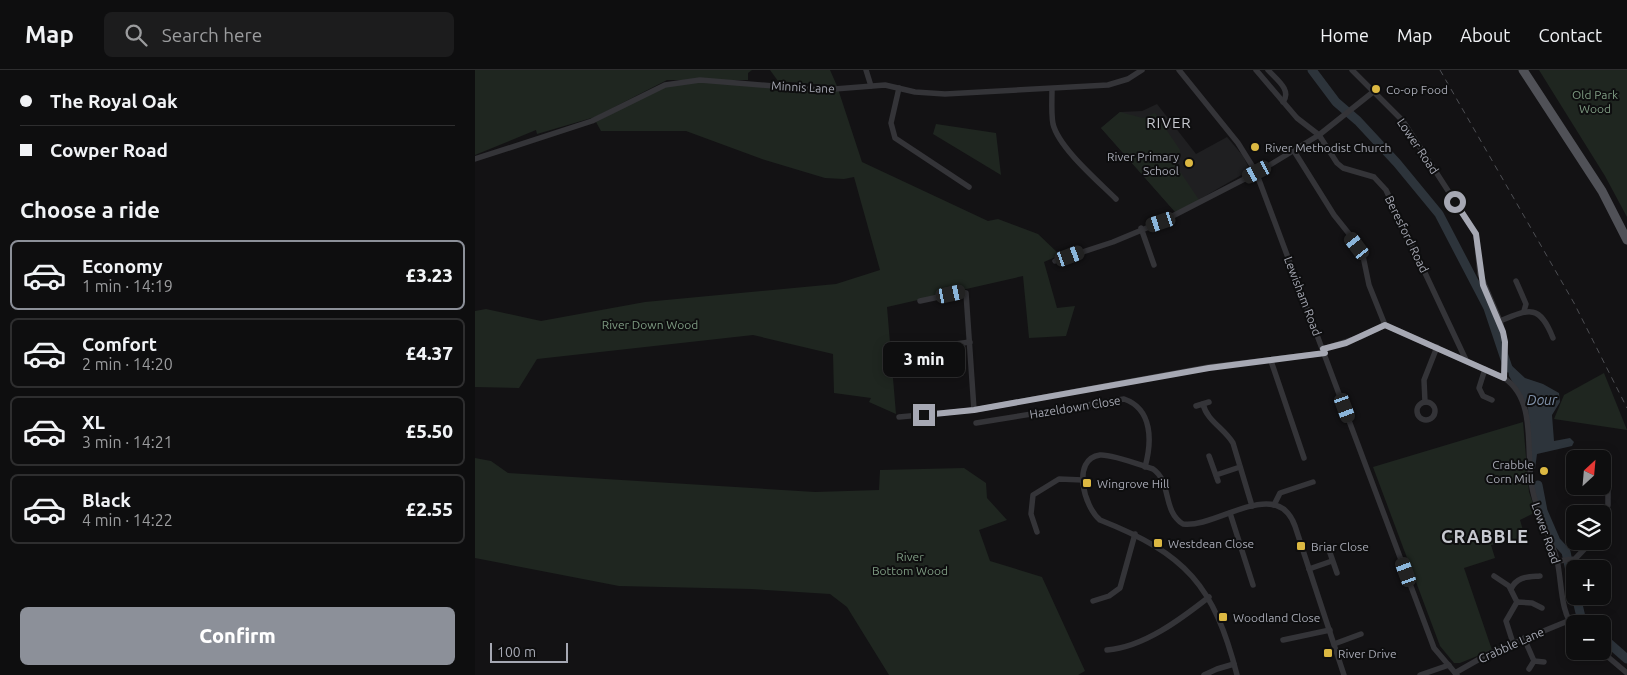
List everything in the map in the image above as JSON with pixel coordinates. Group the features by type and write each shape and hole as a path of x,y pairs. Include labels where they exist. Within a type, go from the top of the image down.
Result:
{"main road":[{"path":"1523,70 1602,191 1627,240"}],"street":[{"path":"866,70 871,86"},
{"name":"Minnis Lane","path":"475,159 592,121 665,85 700,80 822,90 885,85 945,94 1113,84 1128,79 1142,70"},
{"name":"Lewisham Road","path":"1179,70 1238,143 1257,172 1435,648 1456,674"},
{"name":"Beresford Road","path":"1256,70 1297,118 1319,135 1337,163 1343,168 1374,177 1386,190 1466,360"},
{"path":"1268,70 1287,92 1283,102"},
{"name":"Lower Road","path":"1352,70 1403,121 1476,234 1483,285 1500,321 1505,352 1504,378 1514,387 1524,405 1533,493 1560,560 1567,615"},
{"path":"899,88 891,123 895,138 966,184"},
{"path":"1051,89 1053,122 1056,130 1076,159 1116,199"},
{"path":"1055,261 1113,242 1141,228 1183,212 1294,151 1338,121 1373,92"},
{"path":"1294,151 1363,256 1369,285 1385,325 1504,378"},
{"path":"1141,228 1154,265"},
{"path":"1515,281 1527,304 1524,311"},
{"path":"920,301 962,292 966,294 974,410"},
{"path":"1500,321 1524,311 1534,312 1541,315 1553,338"},
{"path":"899,416 974,410 1209,368 1271,361 1324,351 1385,325"},
{"path":"919,349 970,342"},
{"path":"1425,402 1424,380 1437,347"},
{"path":"1271,361 1304,458"},
{"path":"1485,369 1479,388 1483,396 1492,400"},
{"name":"Hazeldown Close","path":"976,423 1124,399 1134,402 1144,414 1150,446 1145,467"},
{"path":"1203,404 1205,414 1228,435 1233,443 1252,506"},
{"path":"1237,675 1209,597 1183,566 1153,543 1100,520 1093,514 1084,493 1083,480 1086,467 1092,458 1102,455 1153,469 1161,476 1171,512 1183,524 1195,524 1260,504 1274,505 1288,514 1292,520 1344,675"},
{"path":"1209,456 1217,478 1240,467"},
{"path":"1037,532 1031,514 1033,495 1059,479 1083,480"},
{"path":"1274,505 1280,493 1313,482"},
{"path":"1230,513 1253,585"},
{"path":"1093,602 1109,596 1120,588 1135,534"},
{"path":"1329,550 1337,573"},
{"path":"1560,560 1575,559 1584,550"},
{"path":"1309,569 1332,561"},
{"path":"1494,576 1511,589 1517,602"},
{"path":"1511,589 1517,580 1521,578 1541,576"},
{"path":"1107,650 1118,649 1148,636 1180,619 1209,597"},
{"path":"1517,602 1532,603 1542,608"},
{"path":"1513,644 1506,621 1517,602"},
{"name":"Crabble Lane","path":"1456,674 1490,653 1566,622"},
{"path":"1283,640 1330,630"},
{"path":"1334,644 1361,634"},
{"path":"1524,638 1535,661"},
{"path":"1611,659 1627,673"},
{"path":"1535,661 1543,662"},
{"path":"1529,669 1535,661"},
{"path":"1204,675 1217,668 1234,664"},
{"path":"1420,675 1449,665"}],"shaded area":[{"name":"River Primary School","path":"1157,104 1196,154 1227,137 1243,156 1250,170 1176,213 1101,128 1120,112 1142,111"}],"green space":[{"path":"475,70 752,70 748,73 748,80 667,80 595,117 537,134 536,130 475,155"},
{"path":"770,70 830,70 837,86 778,81"},
{"name":"Old Park Wood","path":"1539,70 1627,70 1627,217 1605,176"},
{"name":"River Down Wood","path":"700,80 838,89 862,162 988,221 998,219 1038,234 1060,255 1044,262 1057,308 1075,306 1066,336 1029,338 1023,276 887,307 896,414 869,402 871,398 834,393 833,354 753,335 537,359 519,388 475,387 475,311 486,309 541,321 645,302 836,284 880,270 854,177 844,179 825,178 765,160 686,131 601,131 596,122 665,85"},
{"path":"1120,112 1143,118 1155,113 1180,150 1180,155 1173,161 1199,200 1176,213 1101,128"},
{"path":"936,124 996,133 1001,175 933,134"},
{"path":"1604,373 1627,430 1554,419 1564,395"},
{"path":"1523,422 1529,492 1536,512 1520,520 1525,537 1491,545 1495,558 1464,568 1492,650 1460,663 1454,663 1440,646 1373,467"},
{"name":"River Bottom Wood","path":"475,458 491,461 508,473 815,492 879,490 880,470 964,468 986,483 987,498 1007,520 979,530 990,561 1042,577 1085,671 1078,675 889,675 847,607 830,594 751,589 619,586 475,558"}],"water":[{"name":"Dour","path":"1511,365 1525,378 1543,384 1559,393 1560,402 1552,415 1554,441 1570,438 1574,442 1572,446 1537,454 1535,469 1532,469 1530,462 1528,408 1509,376 1508,368"}],"waterway":[{"name":"Dour","path":"1312,70 1336,102 1358,121 1397,163 1439,214 1488,308 1508,368"},
{"name":"Dour","path":"1538,485 1543,511 1556,541 1566,552 1568,560"},
{"name":"Dour","path":"1578,605 1581,615"},
{"name":"Dour","path":"1611,645 1627,659"}],"railway":[{"path":"1440,70 1574,303 1627,408"}],"place":[{"name":"Co-op Food","path":"1376,89"},
{"name":"River Methodist Church","path":"1255,147"},
{"name":"River Primary School","path":"1189,163"},
{"name":"Crabble Corn Mill","path":"1544,471"},
{"name":"Wingrove Hill","path":"1087,483"},
{"name":"Westdean Close","path":"1158,543"},
{"name":"Briar Close","path":"1301,546"},
{"name":"Woodland Close","path":"1223,617"},
{"name":"River Drive","path":"1328,653"}],"district":[{"name":"RIVER","path":"1169,122"},
{"name":"CRABBLE","path":"1485,536"}],"route":[{"path":"924,415 974,410 1209,368 1325,353 1323,349 1346,343 1385,325 1504,378 1505,342 1500,321 1479,274 1476,234 1455,202"}]}
